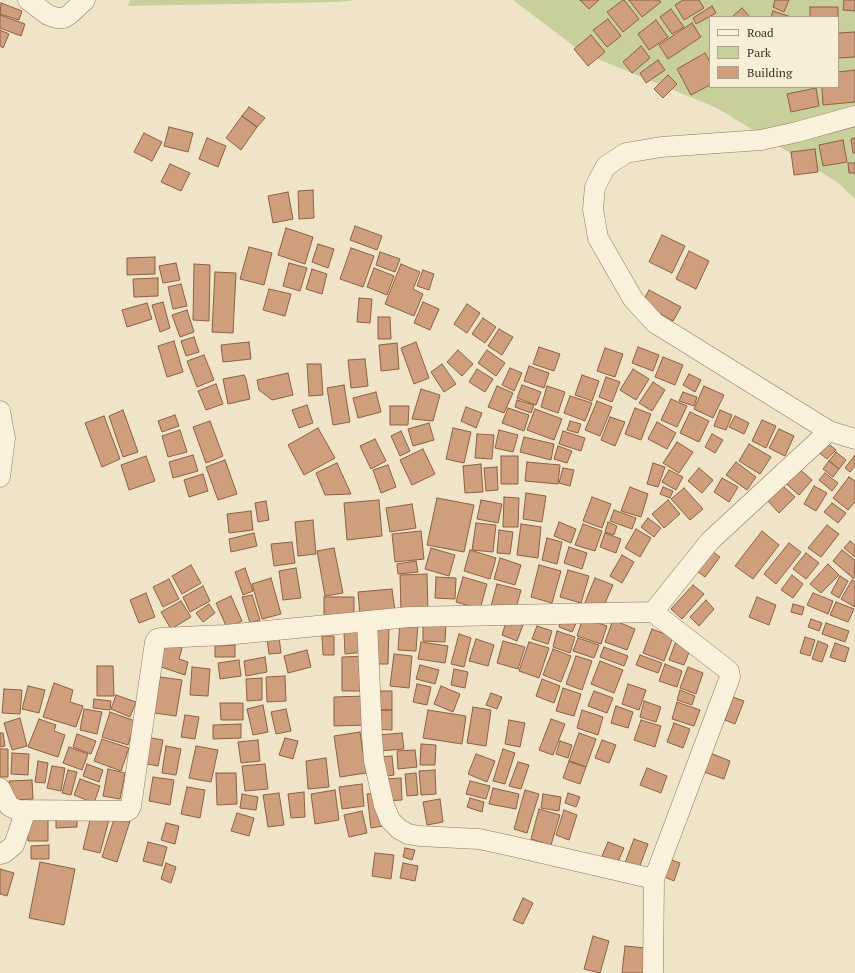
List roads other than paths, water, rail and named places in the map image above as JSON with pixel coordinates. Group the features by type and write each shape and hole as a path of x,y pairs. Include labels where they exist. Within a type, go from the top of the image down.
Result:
{"street":[{"path":"28,0 48,15 57,18 64,18 85,0"},
{"path":"855,116 761,140 661,147 626,153 606,166 595,187 592,210 598,238 633,299 655,323 829,431 855,439"},
{"path":"0,411 6,438 0,477"},
{"path":"653,612 710,541 829,431"},
{"path":"0,788 9,806 13,808 26,810 129,810 131,806 155,642 157,639 225,635 409,617 653,612 729,671 730,677 654,879 653,973"},
{"path":"367,621 374,761 386,810 390,820 399,829 408,834 419,836 473,839 507,844 654,879"},
{"path":"0,854 4,853 14,845 26,810"}]}
